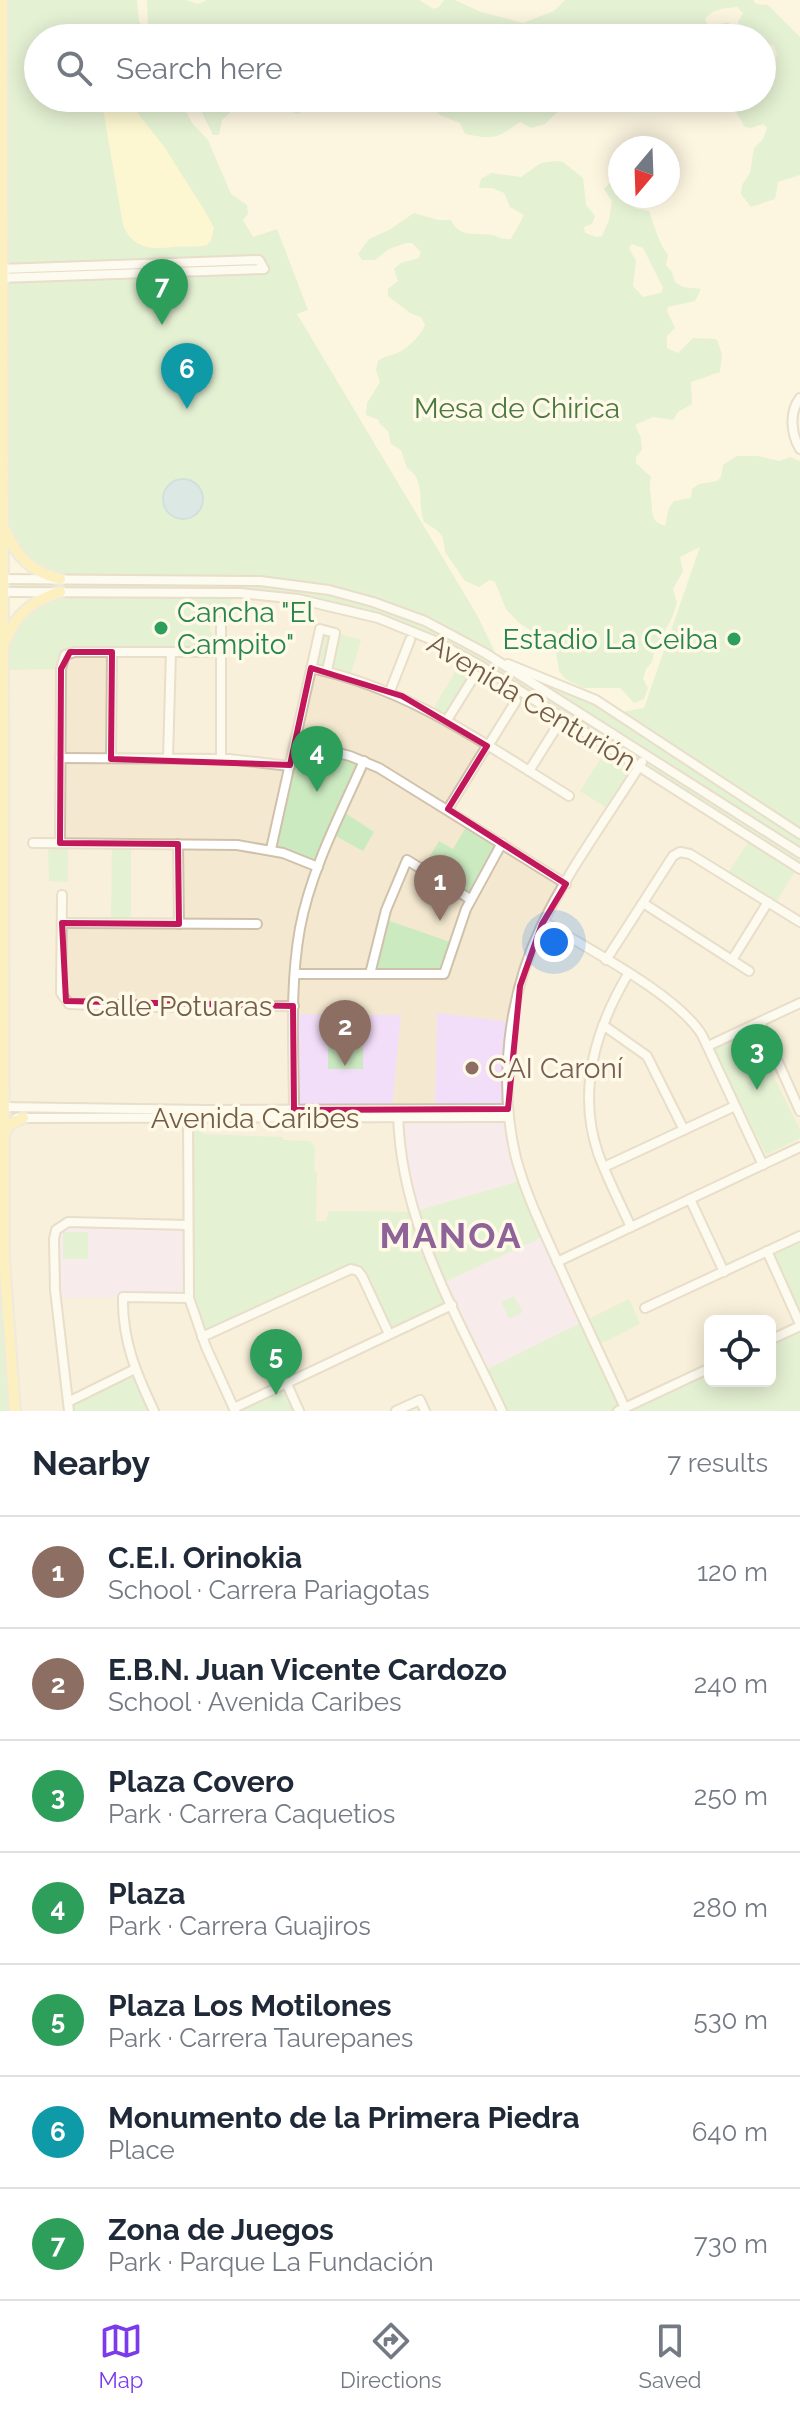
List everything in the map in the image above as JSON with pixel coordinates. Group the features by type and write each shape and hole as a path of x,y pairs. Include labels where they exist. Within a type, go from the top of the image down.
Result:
{"main road":[{"path":"2,0 2,1109 6,1310 15,1411"},
{"path":"3,527 23,562 41,573 60,579"},
{"path":"3,650 12,625 24,610 60,592"},
{"path":"2,1109 15,1107"},
{"path":"3,1135 10,1124 23,1118"}],"street":[{"path":"259,260 264,269 2,274 259,260"},
{"path":"800,398 794,407 792,419 795,441 800,449"},
{"name":"Avenida Centurión","path":"2,579 223,579 287,583 373,602 425,621 495,659 800,853"},
{"name":"Avenida Centurión","path":"2,592 256,594 356,611 418,633 454,650 800,869"},
{"path":"221,622 221,758"},
{"path":"271,849 320,629 335,633 327,671"},
{"path":"390,691 410,640"},
{"path":"60,843 61,669 65,655 75,652 221,652"},
{"path":"111,758 112,652"},
{"path":"168,758 171,652"},
{"path":"495,659 596,700 800,834"},
{"path":"311,668 390,691 447,720 569,796"},
{"path":"447,720 475,675"},
{"path":"448,809 516,701"},
{"path":"529,771 558,725"},
{"path":"295,742 364,761 392,775 566,884"},
{"path":"647,755 544,922 524,971 513,1017 509,1113 517,1160 535,1213 622,1409 704,1371"},
{"path":"60,758 221,758 290,766"},
{"path":"294,1114 295,974 303,916 318,867 364,761"},
{"path":"33,843 237,845 271,849 318,867"},
{"path":"295,974 444,974 470,899 502,843"},
{"path":"178,844 179,924"},
{"path":"606,960 673,856 680,852 690,854 800,922"},
{"path":"370,974 386,910 407,860 470,899"},
{"path":"62,895 62,923 257,924"},
{"path":"732,960 768,902"},
{"path":"643,903 749,971"},
{"path":"544,922 628,974 686,1014 699,1028 763,1165"},
{"name":"Calle Potuaras","path":"62,923 61,993 66,1001 83,1006 294,1006"},
{"path":"628,974 603,1025 594,1054 589,1096 594,1139 631,1227"},
{"path":"708,1046 800,1003"},
{"path":"760,1022 795,1089 800,1111"},
{"path":"603,1025 647,1056 684,1130"},
{"path":"604,1167 735,1106"},
{"name":"Avenida Caribes","path":"15,1107 188,1114"},
{"name":"Avenida Caribes","path":"2,1109 23,1118 509,1113"},
{"path":"188,1114 189,1298 202,1337 235,1409 452,1305"},
{"path":"398,1114 402,1167 412,1212 427,1252 502,1411"},
{"path":"557,1262 800,1147"},
{"path":"690,1199 724,1272"},
{"path":"135,1369 68,1406 55,1290 56,1230 68,1222 188,1225"},
{"path":"645,1308 800,1236"},
{"path":"767,1251 800,1325 776,1337"},
{"path":"202,1337 354,1269 362,1276 389,1334"},
{"path":"154,1411 135,1369 123,1331 123,1297 189,1298"},
{"path":"286,1382 299,1411"},
{"path":"396,1411 420,1400 425,1411"}],"highlighted area":[{"path":"70,652 112,652 111,759 290,765 311,668 402,696 487,746 448,809 566,884 542,924 520,986 508,1109 294,1110 293,1006 66,1001 62,923 179,924 178,844 60,843 61,669"}],"shaded area":[{"path":"221,593 322,603 435,641 800,869 800,1411 15,1411 6,1310 7,639"},
{"name":"CAI Caroní","path":"437,1013 512,1022 508,1109 435,1109"},
{"path":"293,1014 401,1015 392,1109 294,1110"},
{"path":"509,1117 523,1180 412,1212 398,1118"},
{"path":"63,1225 187,1226 188,1297 57,1298 55,1239"},
{"path":"545,1236 584,1321 484,1371 442,1284"}],"green space":[{"name":"Mesa de Chirica","path":"0,0 137,0 141,24 24,24 24,112 186,112 208,140 231,194 247,205 248,214 243,220 253,237 277,229 308,310 297,314 477,615 494,650 490,656 616,713 644,708 700,547 680,557 683,571 673,589 677,603 655,648 652,662 646,669 643,679 648,688 644,699 634,703 620,688 583,688 565,679 559,671 556,653 506,609 495,582 490,580 479,587 465,581 445,552 443,538 424,522 417,478 407,468 401,450 391,444 388,431 379,420 366,415 367,403 380,382 376,370 378,361 405,349 425,325 421,317 410,313 388,296 388,289 398,281 394,269 401,263 419,258 421,252 412,243 406,243 389,249 375,260 362,260 358,254 369,239 414,213 438,220 451,220 459,230 468,234 511,239 524,215 510,207 504,193 492,188 479,188 481,179 491,173 521,177 541,163 563,162 583,178 586,205 595,216 592,224 584,227 585,233 602,236 611,208 649,211 668,255 666,265 675,282 683,287 701,289 695,301 668,307 675,328 667,336 667,348 678,353 693,338 715,339 722,354 720,372 691,382 692,404 678,412 673,420 653,417 635,425 642,450 636,457 636,463 651,477 654,519 665,526 674,501 691,498 692,489 699,484 717,481 723,465 737,456 758,456 779,461 790,457 800,461 800,869 797,868 774,906 726,876 751,838 640,766 611,811 580,791 608,747 454,650 356,611 231,594 231,609 210,609 210,631 220,636 220,651 69,652 60,669 4,670 12,630 26,614 59,593 3,592 3,579 55,579 33,569 3,527","holes":["632,244 643,248 663,288 661,293 643,297 633,286 636,261 629,248"]},
{"path":"147,0 186,0 198,4 207,0 419,0 434,9 444,0 455,0 481,12 523,23 554,11 565,0 753,0 756,4 768,5 800,37 800,175 778,182 775,199 751,207 741,194 742,185 750,173 754,148 763,139 767,128 763,124 745,127 736,112 776,112 777,55 776,24 738,24 743,13 737,7 715,11 705,19 708,24 148,24"},
{"path":"202,112 231,112 222,120 219,135 213,135"},
{"path":"437,112 558,112 545,124 531,128 520,122 490,137 465,134 460,123"},
{"path":"320,629 361,640 350,677 311,668"},
{"path":"459,665 475,674 447,720 432,711"},
{"path":"295,742 364,761 342,811 374,832 363,851 332,834 318,867 271,849"},
{"path":"469,822 502,843 470,899 422,869 439,841 453,849"},
{"path":"48,844 68,844 68,882 49,881"},
{"path":"112,845 131,845 131,922 111,923"},
{"path":"384,919 453,943 444,974 370,974"},
{"path":"751,1031 800,1130 800,1138 766,1155 713,1049"},
{"path":"328,1046 363,1047 363,1069 328,1069"},
{"path":"3,1107 208,1110 203,1119 203,1134 310,1141 315,1147 314,1171 317,1172 316,1221 326,1221 329,1211 413,1212 523,1180 545,1236 442,1283 452,1305 389,1334 354,1269 202,1337 191,1306 188,1119 3,1118"},
{"path":"0,1119 14,1411 0,1411"},
{"path":"63,1232 88,1232 88,1259 63,1259"},
{"path":"800,1236 800,1324 767,1251"},
{"path":"514,1296 523,1312 509,1319 501,1302"},
{"path":"629,1299 640,1324 596,1346 625,1407 704,1371 704,1387 776,1387 776,1337 800,1326 800,1411 502,1411 484,1371"},
{"path":"135,1369 155,1411 69,1411 68,1402"},
{"path":"286,1382 299,1411 235,1411"}],"sand":[{"path":"103,112 137,112 163,145 214,228 207,245 143,246 127,233"}],"water":[{"path":"183,479 197,485 203,499 197,513 183,519 169,513 163,499 169,485"}],"place":[{"name":"Zona de Juegos","path":"162,325"},
{"name":"Monumento de la Primera Piedra","path":"187,409"},
{"name":"Cancha \"El Campito\"","path":"161,628"},
{"name":"Estadio La Ceiba","path":"734,639"},
{"name":"Plaza","path":"317,792"},
{"name":"C.E.I. Orinokia","path":"440,921"},
{"name":"E.B.N. Juan Vicente Cardozo","path":"345,1066"},
{"name":"CAI Caroní","path":"472,1068"},
{"name":"Plaza Covero","path":"757,1090"},
{"name":"Plaza Los Motilones","path":"276,1395"}],"district":[{"name":"MANOA","path":"451,1235"}]}
